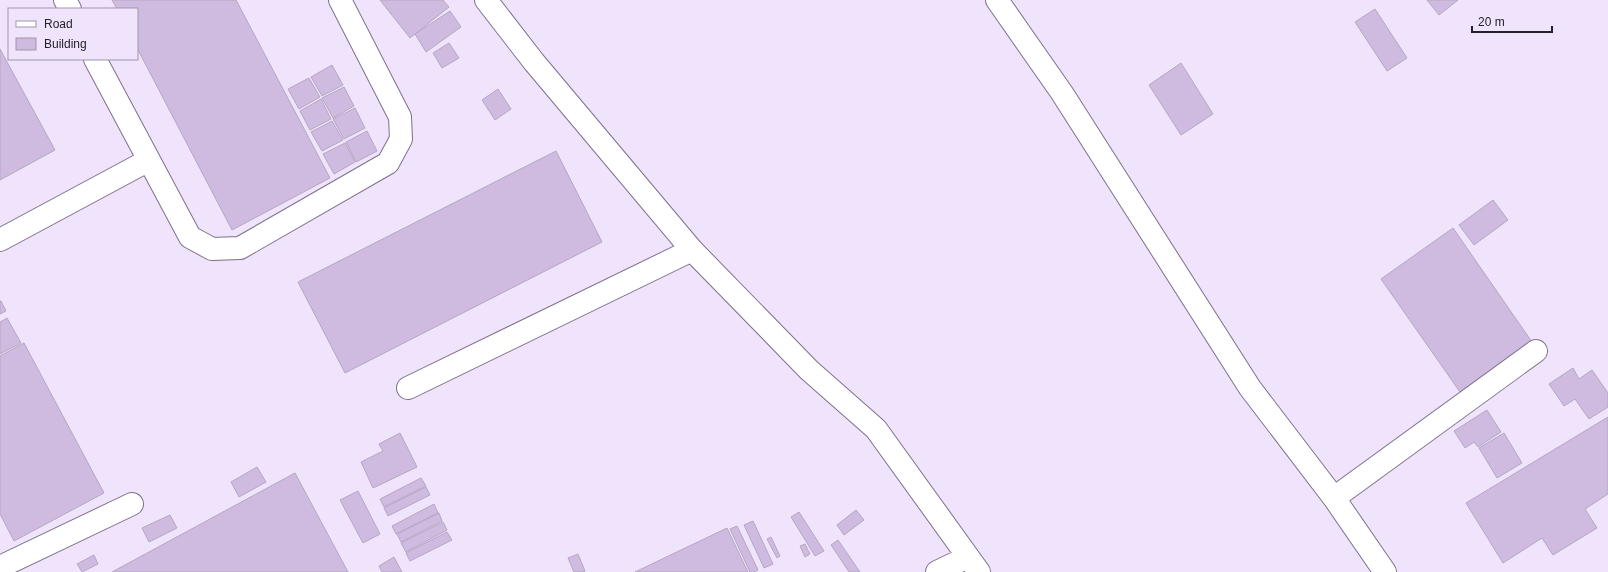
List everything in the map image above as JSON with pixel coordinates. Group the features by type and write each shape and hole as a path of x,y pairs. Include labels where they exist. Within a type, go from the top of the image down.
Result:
{"lane":[{"path":"96,60 190,236 212,249 240,248 388,163 401,139 400,117 340,0"},
{"path":"486,0 534,62 692,250 809,370 876,429 974,565 937,572"},
{"path":"997,0 1062,93 1250,388 1334,498 1386,572"},
{"path":"0,240 149,160"},
{"path":"408,388 692,250"},
{"path":"1334,498 1536,351"},
{"path":"0,567 132,504"}],"building":[{"path":"112,0 236,0 330,178 232,230 138,50 138,8 116,8"},
{"path":"380,0 443,0 449,7 410,38"},
{"path":"1427,0 1458,0 1439,15"},
{"path":"1375,9 1407,58 1387,71 1355,22"},
{"path":"450,11 461,27 426,52 415,34"},
{"path":"449,43 459,58 442,68 433,53"},
{"path":"0,49 55,150 0,180"},
{"path":"1181,63 1213,114 1181,135 1149,85"},
{"path":"332,65 343,85 322,96 311,77"},
{"path":"309,78 320,97 299,109 288,89"},
{"path":"344,87 354,106 333,118 322,98"},
{"path":"498,89 511,109 495,120 482,100"},
{"path":"321,99 331,119 310,130 300,111"},
{"path":"355,108 365,128 344,139 333,119"},
{"path":"332,121 343,140 322,151 311,132"},
{"path":"367,131 377,151 356,162 346,142"},
{"path":"345,143 355,162 334,174 323,154"},
{"path":"556,151 602,242 345,373 298,282"},
{"path":"1493,200 1508,220 1474,245 1459,225"},
{"path":"1453,228 1532,342 1460,392 1381,279"},
{"path":"0,301 6,311 0,314"},
{"path":"7,318 21,343 0,354 0,322"},
{"path":"24,343 104,493 14,541 0,514 0,356"},
{"path":"1573,368 1579,379 1592,370 1608,393 1608,407 1589,419 1575,399 1564,406 1549,384"},
{"path":"1487,410 1501,432 1478,447 1474,442 1465,448 1454,431"},
{"path":"1608,417 1608,494 1585,509 1597,528 1553,555 1542,538 1503,563 1466,503"},
{"path":"400,433 417,467 373,488 361,462 383,451 379,444"},
{"path":"1504,433 1522,463 1497,478 1479,448"},
{"path":"257,467 266,482 239,497 231,482"},
{"path":"295,473 348,572 112,572"},
{"path":"421,478 426,486 384,507 380,499"},
{"path":"426,487 430,495 388,516 384,508"},
{"path":"358,491 380,534 363,543 340,500"},
{"path":"434,504 438,513 396,534 392,526"},
{"path":"856,510 864,520 844,535 837,525"},
{"path":"799,512 824,551 815,556 791,517"},
{"path":"439,513 442,521 401,542 397,534"},
{"path":"170,515 177,528 149,542 142,528"},
{"path":"753,521 773,564 764,568 744,525"},
{"path":"443,522 447,530 406,552 401,543"},
{"path":"737,526 758,570 754,572 750,572 730,529"},
{"path":"727,528 748,572 635,572"},
{"path":"447,532 452,540 410,561 406,553"},
{"path":"771,537 780,556 777,558 767,539"},
{"path":"838,540 860,572 849,572 831,545"},
{"path":"805,544 810,554 805,557 800,546"},
{"path":"578,554 585,571 583,572 574,572 568,558"},
{"path":"94,555 98,564 82,572 77,564"},
{"path":"394,557 402,572 382,572 379,566"}]}
